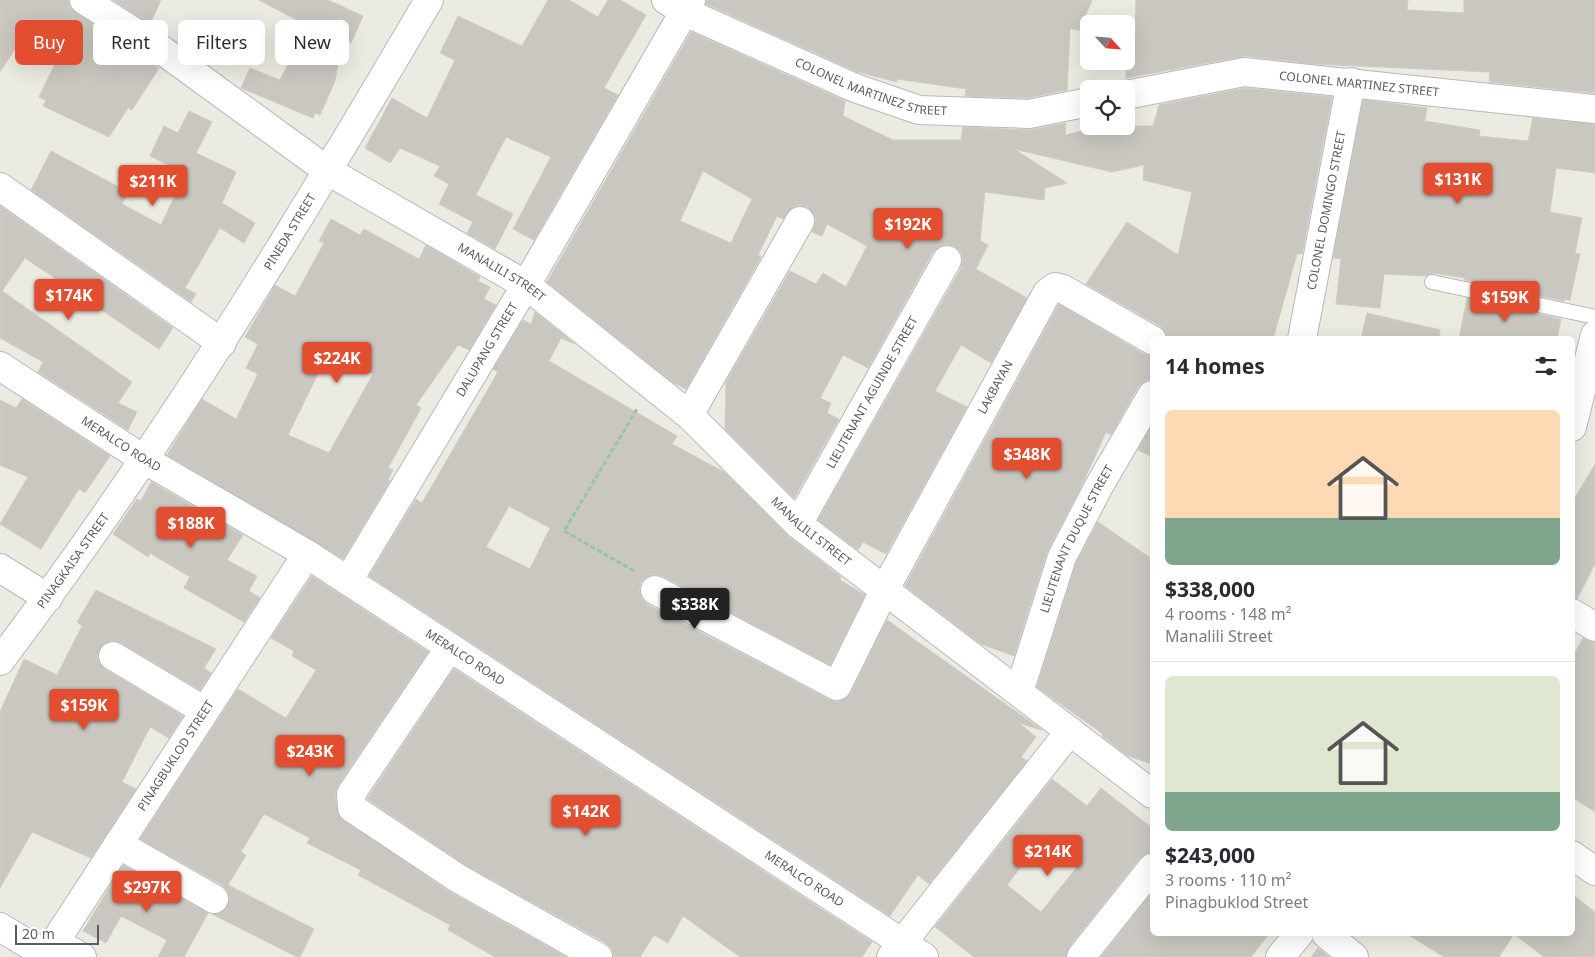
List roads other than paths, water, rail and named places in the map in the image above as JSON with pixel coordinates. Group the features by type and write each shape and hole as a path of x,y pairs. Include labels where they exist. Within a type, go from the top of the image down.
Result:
{"street":[{"name":"MANALILI STREET","path":"84,0 159,48 328,171 526,285 689,415 798,524 886,589 1150,792"},
{"name":"PINEDA STREET","path":"145,460 222,343 328,171 429,0"},
{"name":"COLONEL MARTINEZ STREET","path":"681,4 855,88 918,110 1029,114 1080,104"},
{"name":"DALUPANG STREET","path":"348,581 526,285 681,4"},
{"name":"COLONEL MARTINEZ STREET","path":"1135,93 1244,72 1595,109"},
{"name":"COLONEL DOMINGO STREET","path":"1303,336 1352,82"},
{"path":"0,187 222,343"},
{"path":"689,415 800,221"},
{"name":"LIEUTENANT AGUINDE STREET","path":"798,524 947,260"},
{"name":"LAKBAYAN","path":"886,589 1047,293 1055,288 1063,289 1150,339"},
{"path":"1575,415 1595,335"},
{"name":"MERALCO ROAD","path":"0,366 145,460 307,554 450,647 896,949 924,957"},
{"name":"LIEUTENANT DUQUE STREET","path":"1020,692 1062,557 1099,486 1150,398"},
{"name":"PINAGKAISA STREET","path":"0,661 48,598 145,460"},
{"name":"PINAGBUKLOD STREET","path":"49,951 307,554"},
{"path":"0,568 48,598"},
{"path":"656,590 837,686 886,589"},
{"path":"1575,615 1595,627"},
{"path":"450,647 351,794 352,808 459,879 598,957"},
{"path":"113,656 205,710"},
{"path":"896,949 1070,731"},
{"path":"118,844 214,899"},
{"path":"1575,857 1595,871"},
{"path":"1081,957 1150,871"},
{"path":"0,927 49,951 82,957"},
{"path":"1280,957 1296,936"},
{"path":"1328,936 1354,957"}],"lane":[{"path":"1432,282 1595,317"}]}
